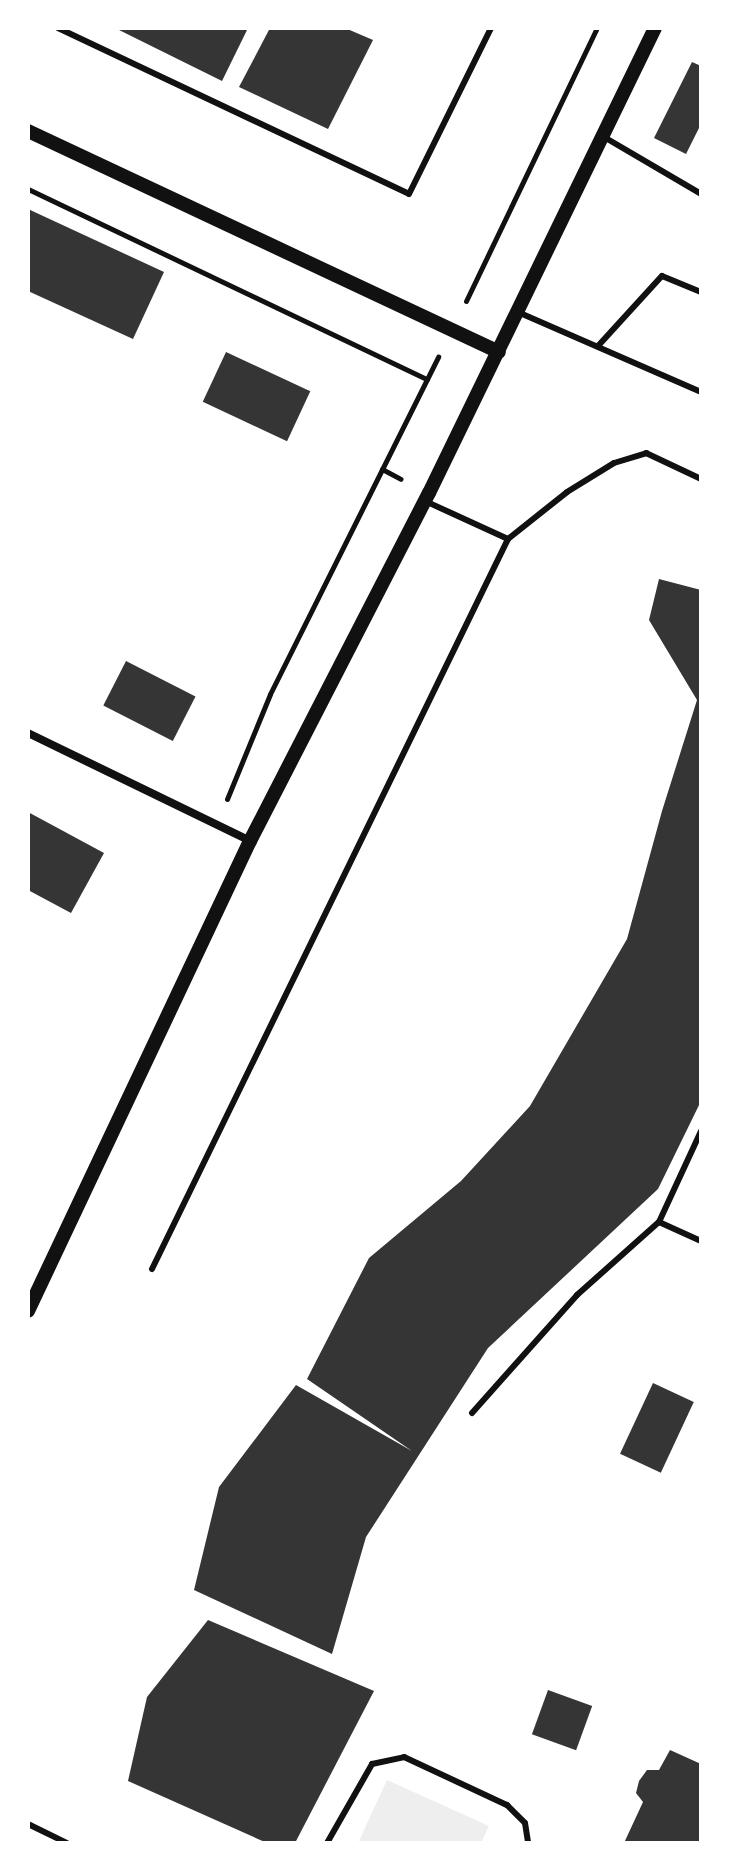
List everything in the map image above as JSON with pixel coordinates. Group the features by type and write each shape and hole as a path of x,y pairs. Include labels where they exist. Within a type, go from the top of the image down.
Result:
{"street":[{"path":"30,1303 250,841 425,501 655,28"},
{"path":"28,131 499,352"},
{"path":"28,733 250,841"}],"lane":[{"path":"58,28 409,194 491,28"},
{"path":"602,136 701,194"},
{"path":"598,346 662,276 701,292"},
{"path":"516,311 701,392"},
{"path":"152,1269 508,539 567,492 614,463 646,453 701,479"},
{"path":"425,501 508,539"},
{"path":"472,1413 577,1295 659,1222 701,1131"},
{"path":"659,1222 701,1241"},
{"path":"327,1843 372,1764 404,1757 507,1805 525,1823 528,1843"},
{"path":"28,1824 67,1843"}],"path":[{"path":"217,824 270,694 452,330 597,28"},
{"path":"28,189 427,379"}],"shaded area":[{"path":"387,1780 489,1826 481,1843 358,1843"}],"building":[{"path":"115,28 248,28 222,81"},
{"path":"270,28 345,28 373,40 328,129 239,87"},
{"path":"692,62 701,66 701,124 686,154 654,138"},
{"path":"28,209 164,272 133,339 28,291"},
{"path":"226,352 310,391 287,441 203,402"},
{"path":"659,579 701,590 701,1101 658,1189 488,1348 366,1537 332,1654 194,1590 219,1487 296,1385 412,1451 307,1379 369,1258 461,1181 530,1106 627,939 697,700 649,620"},
{"path":"126,661 195,696 173,741 103,706"},
{"path":"28,812 104,853 71,913 28,890"},
{"path":"653,1383 694,1402 661,1473 620,1454"},
{"path":"208,1620 374,1691 295,1843 267,1843 128,1781 147,1697"},
{"path":"548,1690 592,1706 576,1750 532,1734"},
{"path":"670,1750 701,1764 701,1843 624,1843 643,1802 636,1793 639,1781 647,1770 659,1770"}]}
